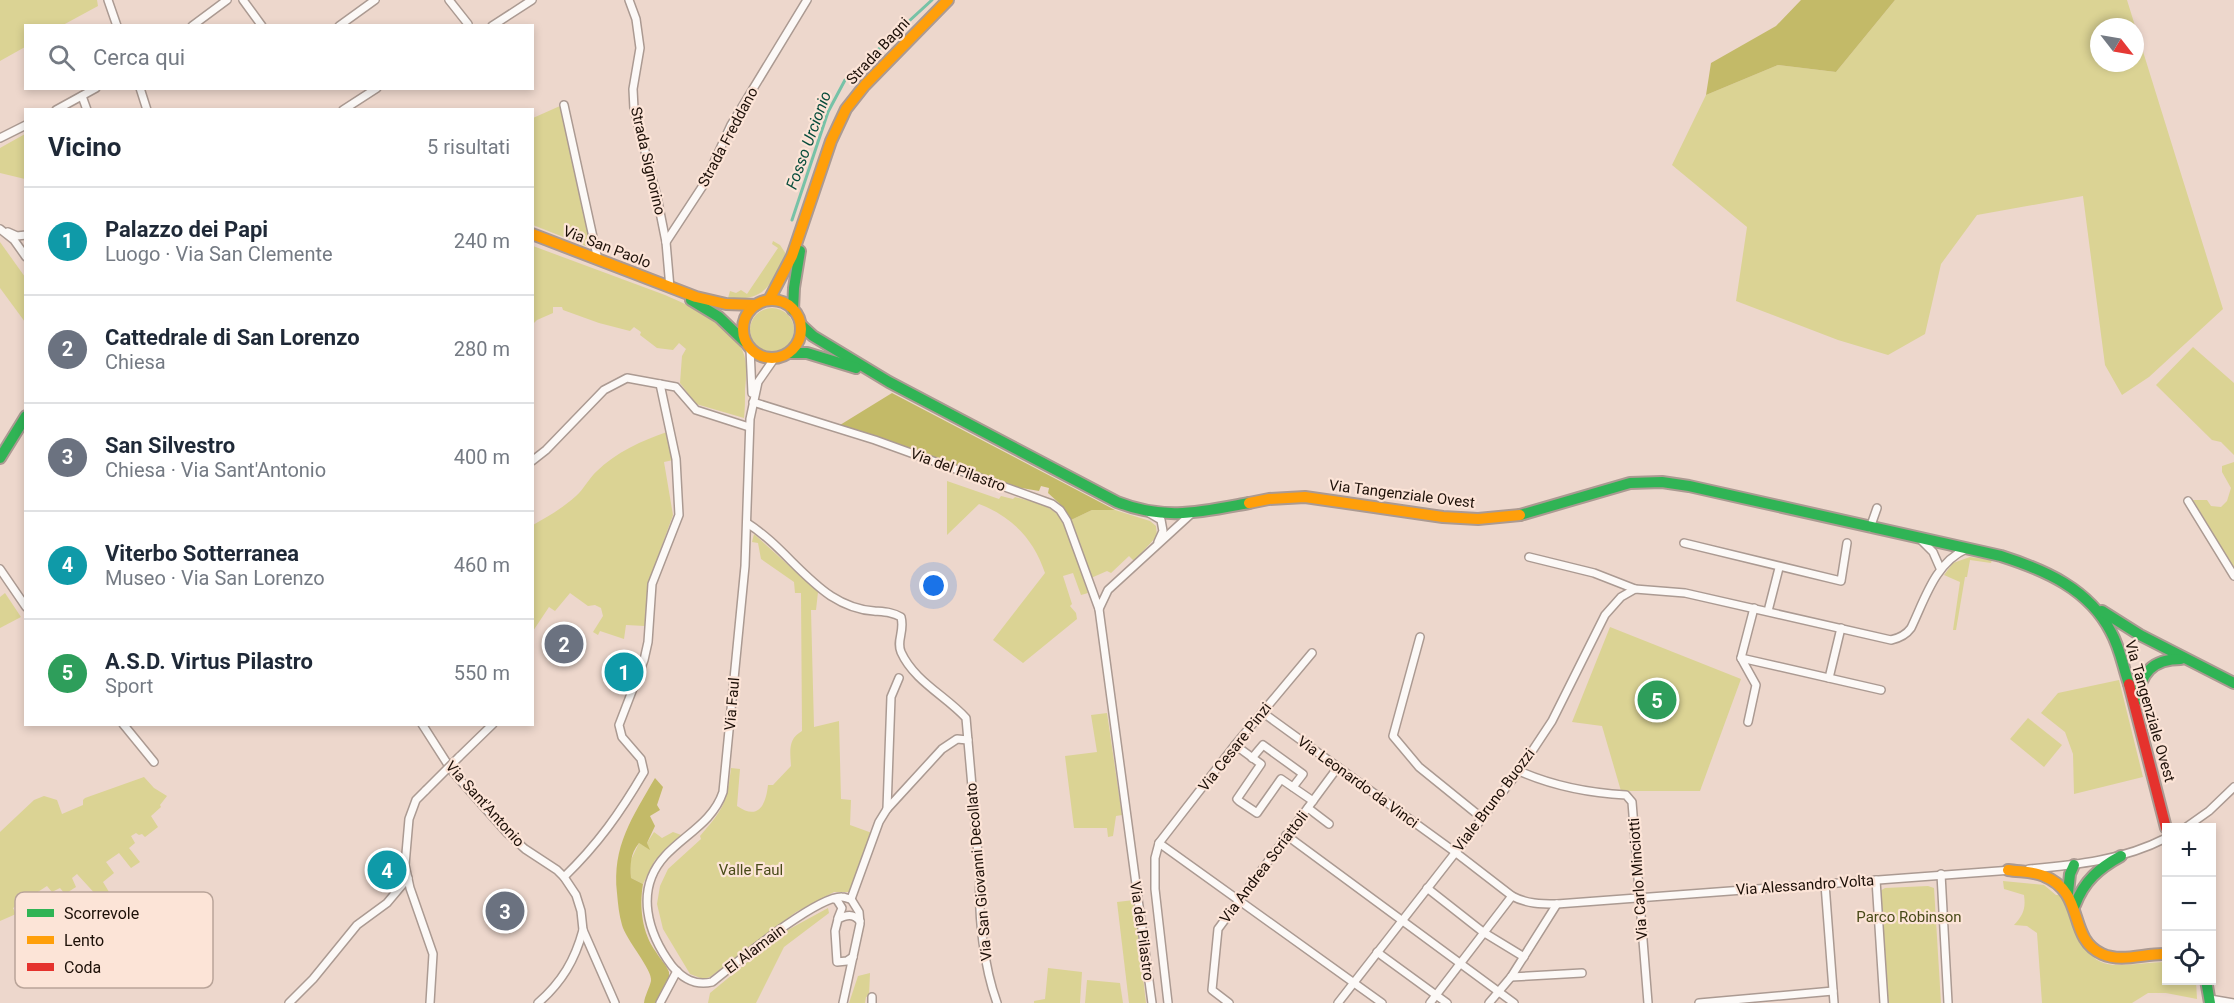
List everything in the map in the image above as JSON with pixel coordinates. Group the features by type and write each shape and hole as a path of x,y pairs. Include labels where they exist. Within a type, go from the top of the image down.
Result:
{"main road":[{"name":"Strada Bagni","path":"769,300 781,282 803,231 832,138 843,116 856,95 948,0"},
{"name":"Strada Bagni","path":"794,310 794,288 803,231"},
{"name":"Via San Paolo","path":"534,235 670,288 723,305 739,307 756,305"},
{"name":"Via San Paolo","path":"670,288 719,317 748,346"},
{"path":"769,300 784,303 794,310 801,325 798,342 790,353 774,359 761,357 748,346 742,333 743,321 749,310 769,300"},
{"name":"Via Tangenziale Ovest","path":"801,325 813,336 890,382 1117,502 1149,512 1192,514 1269,499 1305,497 1443,517 1478,519 1519,515 1598,490 1630,483 1662,482 1689,486 2017,560 2046,571 2068,584 2096,608 2112,633 2136,705 2165,823"},
{"name":"Via Tangenziale Ovest","path":"790,353 807,353 839,362 890,382"},
{"path":"0,459 24,419"},
{"path":"2096,608 2187,660 2234,683"},
{"path":"2136,705 2140,682 2150,666 2163,660 2187,660"},
{"path":"2075,905 2080,892 2099,868 2121,856"},
{"path":"2074,865 2080,892"},
{"path":"2068,893 2070,874 2074,865"},
{"path":"2008,870 2044,875 2058,883 2075,905 2077,921 2083,936 2092,948 2101,954 2118,959 2161,954"},
{"path":"2207,985 2210,1001"}],"street":[{"path":"108,0 116,24"},
{"path":"195,24 227,0"},
{"path":"243,0 261,24"},
{"path":"342,24 375,0"},
{"path":"449,0 468,24"},
{"path":"495,24 532,0"},
{"name":"Strada Signorino","path":"629,0 636,19 640,48 633,89 634,108 657,197 666,242 670,288"},
{"name":"Strada Freddano","path":"666,242 704,184 731,125 807,0"},
{"path":"60,108 92,90"},
{"path":"141,90 146,108"},
{"path":"347,108 374,90"},
{"path":"82,96 86,108"},
{"path":"564,105 598,260"},
{"path":"0,138 24,126"},
{"path":"0,229 19,237 23,247"},
{"name":"Via Faul","path":"748,346 753,402"},
{"name":"Via Faul","path":"677,971 654,937 648,918 647,890 657,866 664,857 699,827 720,802 723,792 747,523 749,427 758,382 774,359"},
{"path":"534,459 604,390 627,378 676,387 696,410 749,427"},
{"path":"564,877 591,851 617,817 644,772 641,759 622,737 619,725 644,660 648,642 652,584 679,515 676,459 660,384"},
{"name":"Via del Pilastro","path":"753,402 875,440 1052,504 1060,510 1067,521 1099,609 1152,1003"},
{"path":"2188,501 2234,576"},
{"path":"1870,528 1877,508"},
{"path":"1149,512 1161,520 1163,531 1157,544"},
{"path":"1099,609 1108,590 1192,514"},
{"name":"Via San Giovanni Decollato","path":"747,523 759,531 813,582 837,600 855,608 892,612 901,616 904,628 899,642 901,652 919,678 966,718 980,878 979,900 988,978 997,1003"},
{"path":"1918,538 1933,552 1940,568"},
{"path":"1684,543 1779,568 1841,581 1847,543"},
{"path":"1529,557 1594,573 1635,589 1685,593 1892,639 1902,637 1911,628 1940,568 1967,548"},
{"path":"1768,611 1779,568"},
{"path":"0,569 24,604"},
{"name":"Viale Bruno Buozzi","path":"1338,1003 1519,771 1556,714 1605,615 1622,597 1635,589"},
{"path":"1748,722 1756,685 1741,658 1754,608"},
{"path":"1829,678 1841,628"},
{"path":"1420,637 1393,736 1419,767 1482,818"},
{"name":"Via Cesare Pinzi","path":"1160,843 1312,652"},
{"path":"1741,658 1881,690"},
{"path":"887,809 891,697 898,678"},
{"name":"Via Leonardo da Vinci","path":"1262,712 1455,852"},
{"path":"125,726 153,762"},
{"name":"Via Sant'Antonio","path":"423,726 452,771 507,833 564,877 576,895 583,930 615,1003"},
{"path":"430,1003 433,954 405,865 409,819 416,800 491,726"},
{"path":"851,900 879,822 887,809 942,749 957,739 968,740"},
{"path":"1252,758 1263,744 1303,774 1293,787"},
{"path":"1235,746 1261,764 1237,799 1239,801 1257,813 1281,779 1313,801"},
{"name":"Via Andrea Scriattoli","path":"1229,1003 1212,990 1218,929 1338,767"},
{"name":"Via Carlo Minciotti","path":"1519,771 1591,793 1626,795 1632,802 1648,1003"},
{"path":"2192,823 2209,811 2234,787"},
{"path":"1308,808 1329,824"},
{"path":"1286,835 1514,1003"},
{"name":"Via Alessandro Volta","path":"1455,852 1512,896 1534,904 1557,904 2074,865 2121,856 2162,840"},
{"path":"1168,1003 1155,889 1155,858 1160,843 1382,1003"},
{"path":"1941,874 1948,1003"},
{"path":"289,1003 357,925 387,903 408,878"},
{"path":"1875,880 1884,1003"},
{"path":"1825,884 1834,1003"},
{"path":"1427,888 1483,932 1524,957"},
{"path":"1430,1003 1512,896"},
{"path":"834,899 842,897 851,900 859,912 860,921 843,1003"},
{"path":"834,899 842,908 835,931 837,962 847,961 853,957"},
{"name":"El Alamain","path":"677,971 695,983 712,982 776,931 834,899"},
{"path":"1489,1003 1511,977 1557,904"},
{"path":"838,919 848,915 860,921"},
{"path":"538,1003 568,971 583,930"},
{"path":"1377,952 1447,1003"},
{"path":"660,1003 677,971"},
{"path":"1511,977 1582,973"},
{"path":"1699,1003 1833,991"},
{"path":"2210,1001 2234,1002"}],"green space":[{"path":"0,0 97,0 98,6 65,24 24,24 24,48 0,61"},
{"path":"1895,0 2127,0 2133,18 2090,18 2090,72 2144,72 2144,55 2223,309 2149,377 2122,395 2105,365 2083,196 1977,215 1941,264 1925,334 1888,355 1838,340 1736,301 1747,227 1672,165 1706,95 1778,65 1836,72"},
{"path":"560,106 591,248 534,225 534,118"},
{"path":"24,135 24,179 0,173 0,148"},
{"path":"773,241 780,245 786,254 772,282 751,297 728,298 730,291 736,293 741,290 747,294 778,248 772,244"},
{"path":"0,242 24,276 24,321 0,288"},
{"path":"534,246 665,295 721,325 738,342 745,357 744,418 696,404 680,383 682,356 686,349 679,343 673,350 657,348 640,335 641,332 634,327 630,331 599,323 563,310 562,307 553,307 553,313 534,323"},
{"path":"772,308 787,315 794,330 787,345 772,352 757,345 750,330 757,315"},
{"path":"2193,347 2234,383 2234,455 2221,442 2212,440 2156,385"},
{"path":"667,432 673,460 664,462 673,515 648,584 645,626 626,625 624,639 600,631 598,635 593,632 603,616 601,608 595,605 588,606 570,593 555,611 549,607 534,630 534,524 571,500 604,464 639,443"},
{"path":"2234,462 2234,568 2193,500 2207,500 2211,506 2221,507 2227,501 2231,488 2222,472 2222,466"},
{"path":"947,481 999,499 1001,496 1013,499 1015,497 1035,502 1053,511 1063,521 1088,593 1081,595 1073,573 1063,576 1072,604 1070,606 1076,613 1077,619 1023,663 993,640 1045,573 1040,561 1021,531 1002,516 979,504 947,535"},
{"path":"1092,510 1115,510 1150,521 1156,526 1157,536 1134,561 1129,556 1111,573 1107,571 1091,578 1071,520"},
{"name":"Valle Faul","path":"754,534 818,592 816,610 811,610 814,727 839,721 841,799 851,800 850,825 872,833 850,892 834,892 796,912 710,977 703,979 690,974 663,929 657,904 660,886 668,869 701,839 700,836 719,812 728,790 731,768 740,769 737,806 751,812 756,811 763,804 768,785 773,785 791,766 792,741 802,731 801,593 795,593 794,582 761,559 758,543 752,542"},
{"path":"1970,557 1992,560 1991,563 1970,560 1956,630 1953,630 1960,582 1944,575 1953,563"},
{"path":"5,593 21,617 0,628 0,597"},
{"path":"1610,627 1741,679 1700,791 1621,791 1602,726 1572,722"},
{"path":"2119,680 2143,777 2074,794 2073,754 2065,732 2041,713 2058,693"},
{"path":"1107,713 1122,815 1116,816 1113,836 1108,837 1107,828 1074,828 1065,756 1097,752 1091,715"},
{"path":"2028,718 2062,745 2044,767 2010,739"},
{"path":"144,777 154,788 167,796 160,805 161,807 151,816 158,827 145,837 136,833 131,836 135,843 129,848 140,862 131,868 119,853 106,862 114,873 103,882 109,892 94,892 77,874 72,878 76,887 68,892 63,892 60,888 52,892 47,886 38,892 15,892 15,907 13,908 15,914 0,921 0,832 34,800 44,796 57,800 62,814 83,805 85,798"},
{"path":"654,832 662,838 673,832 684,836 655,860 643,884 631,878 630,862 639,843 648,848 647,843"},
{"path":"2003,881 2044,885 2056,895 2063,895 2081,942 2096,959 2107,964 2120,965 2162,962 2162,985 2196,985 2197,999 2166,993 2148,993 2132,1003 2042,1003 2037,933 2027,926 2014,925 2023,912 2024,895 2004,889"},
{"name":"Parco Robinson","path":"1928,886 1934,888 1941,1003 1888,1003 1880,891 1885,888"},
{"path":"1134,900 1146,1003 1129,1003 1117,902"},
{"path":"828,908 829,913 784,947 756,1003 708,1003 710,993 784,932"},
{"path":"1048,968 1082,972 1080,1003 1034,1003 1034,1001 1045,999"},
{"path":"870,973 869,996 866,997 865,1003 849,1003 858,976"},
{"path":"1087,980 1120,983 1123,1003 1085,1003"}],"shaded area":[{"path":"1801,0 1895,0 1836,72 1778,65 1706,95 1711,63 1776,26"},
{"path":"892,393 1115,510 1092,510 1071,520 1059,503 1048,493 1049,488 1041,486 1039,491 1016,487 840,425"},
{"path":"655,778 663,787 657,805 660,810 650,816 655,826 647,843 650,850 639,843 632,855 631,878 643,884 641,902 645,928 651,945 668,969 669,977 656,1003 644,1003 651,981 650,976 644,962 624,931 618,905 616,876 625,833"}],"waterway":[{"name":"Fosso Urcionio","path":"792,220 828,112 845,80 932,0"}],"traffic: fast":[{"path":"793,310 800,251"},
{"path":"691,300 719,317 745,342"},
{"path":"801,325 813,336 889,382 1117,502 1134,508 1167,513 1198,512 1249,503"},
{"path":"790,353 807,353 856,368"},
{"path":"0,458 24,419"},
{"path":"1520,515 1630,483 1662,482 1689,486 2001,556 2049,575 2064,583 2091,604 2102,617 2114,638 2129,684"},
{"path":"2102,611 2140,635 2234,683"},
{"path":"2136,701 2145,675 2155,665 2181,659"},
{"path":"2075,905 2093,876 2121,856"},
{"path":"2068,893 2070,874 2074,865"},
{"path":"2207,985 2210,1003"}],"traffic: slow":[{"path":"769,300 792,256 831,141 846,109 865,85 948,0"},
{"path":"534,235 696,297 726,304 756,305"},
{"path":"766,300 778,300 793,308 801,323 801,329 801,335 793,350 778,358 766,358 751,350 743,335 743,323 751,308 766,300"},
{"path":"1249,503 1269,499 1305,497 1443,517 1478,519 1520,515"},
{"path":"2008,870 2040,874 2057,884 2072,904 2084,937 2091,947 2102,954 2117,958 2162,954"}],"traffic: jam":[{"path":"2129,684 2165,823"}],"place":[{"name":"Cattedrale di San Lorenzo","path":"564,644"},
{"name":"Palazzo dei Papi","path":"624,672"},
{"name":"A.S.D. Virtus Pilastro","path":"1657,700"},
{"name":"Viterbo Sotterranea","path":"387,870"},
{"name":"San Silvestro","path":"505,911"}]}
